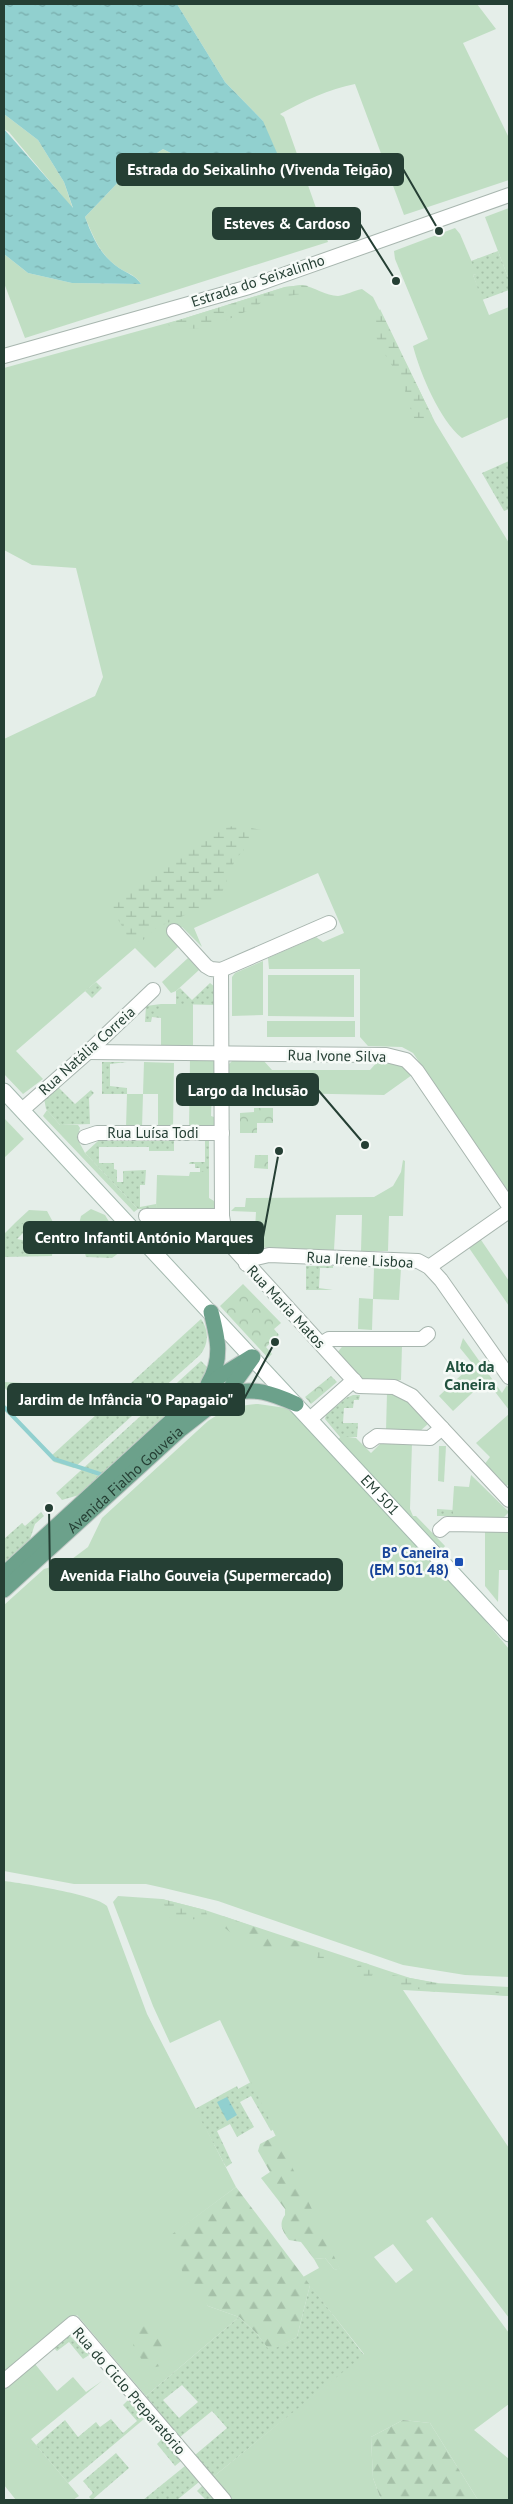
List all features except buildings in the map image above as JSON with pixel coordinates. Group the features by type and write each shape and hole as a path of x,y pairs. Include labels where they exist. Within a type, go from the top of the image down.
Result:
{"main road":[{"name":"EM 501","path":"4,1091 509,1634"},
{"path":"202,1394 214,1374 219,1359 219,1344 211,1312"},
{"path":"228,1393 253,1357"},
{"name":"Avenida Fialho Gouveia","path":"4,1574 232,1367 253,1357"},
{"path":"228,1393 247,1390 267,1392 296,1404"},
{"name":"Avenida Fialho Gouveia","path":"4,1590 181,1429 228,1393"}],"street":[{"name":"Estrada do Seixalinho","path":"4,356 249,286 509,195"},
{"path":"174,930 206,966 211,969 222,970 329,923"},
{"name":"Rua Maria Matos","path":"222,970 222,1216 226,1240 354,1380"},
{"name":"Rua Natália Correia","path":"22,1110 88,1052 152,990"},
{"name":"Rua Ivone Silva","path":"88,1052 223,1055 386,1055 406,1060 417,1071 509,1206"},
{"name":"Rua Luísa Todi","path":"86,1137 97,1133 222,1134"},
{"path":"429,1267 509,1211"},
{"path":"146,1216 222,1216"},
{"name":"Rua Irene Lisboa","path":"246,1264 256,1258 269,1256 418,1261 429,1267 441,1280 509,1377"},
{"path":"321,1344 328,1339 422,1339 428,1334"},
{"path":"310,1419 354,1380 359,1386 394,1387 412,1396 509,1500"},
{"path":"370,1441 377,1436 430,1438 442,1428"},
{"path":"440,1530 447,1524 509,1525"},
{"name":"Rua do Ciclo Preparatório","path":"4,2381 73,2323 224,2500"}],"green space":[{"path":"177,4 477,4 496,29 463,43 509,138 509,180 404,215 355,84 326,92 280,114 284,117 328,242 25,338 4,283 4,254 28,273 72,283 141,284 134,276 119,268 107,258 91,232 85,217 126,174 163,149 218,178 263,121 225,82"},
{"path":"4,114 38,140 64,182 73,209 9,132 4,129"},
{"path":"509,208 509,280 485,217"},
{"path":"455,228 460,234 477,274 473,275 489,315 509,307 509,417 462,438 439,409 421,369 413,346 428,339 395,259 394,251"},
{"path":"498,251 509,280 509,290 482,300 473,275 476,274 471,261"},
{"path":"302,285 329,295 338,296 362,289 373,297 435,422 509,543 509,1192 413,1053 402,1047 368,1046 360,1037 360,969 269,969 268,958 316,937 323,942 344,933 318,873 194,928 202,947 182,927 167,934 178,947 155,968 135,948 16,1051 43,1079 23,1094 4,1074 4,739 95,696 103,677 76,568 32,565 4,550 4,368 182,319 285,287"},
{"path":"308,286 302,294 266,299 254,308 206,329 175,328 166,324 285,287"},
{"path":"380,309 432,416 427,422 417,423 402,383 376,337 374,328 375,318"},
{"path":"509,461 509,509 504,511 482,473"},
{"path":"238,825 261,830 235,860 219,900 156,928 143,940 129,944 126,933 109,904 185,855 215,830"},
{"path":"188,958 199,970 176,991 171,993 162,982"},
{"path":"263,961 263,1015 232,1016 232,977 235,973"},
{"path":"268,975 354,975 354,1017 268,1016"},
{"path":"96,982 102,988 92,998 85,991"},
{"path":"210,983 215,987 215,1005 176,1004 176,991 180,988 192,1000"},
{"path":"161,1004 193,1004 193,1046 161,1046"},
{"path":"161,1004 161,1018 152,1017 151,1022 145,1022 146,1006"},
{"path":"267,1021 355,1021 355,1037 267,1037"},
{"path":"190,1059 210,1059 215,1062 217,1086 212,1087 211,1116 217,1118 215,1128 189,1128"},
{"path":"233,1060 263,1060 272,1070 370,1070 378,1061 398,1063 412,1075 384,1095 228,1092 229,1064"},
{"path":"102,1062 127,1062 110,1064 110,1086 127,1088 127,1094 102,1094"},
{"path":"144,1062 174,1063 173,1128 158,1128 158,1094 143,1094"},
{"path":"57,1086 75,1104 91,1090 94,1093 89,1098 90,1124 60,1125 46,1109 44,1098"},
{"path":"127,1094 143,1094 142,1128 126,1128"},
{"path":"254,1108 273,1108 273,1123 257,1123 257,1133 240,1133 240,1113 254,1112"},
{"path":"47,1110 60,1125 78,1125 80,1128 77,1138 85,1153 138,1209 134,1212 43,1116"},
{"path":"4,1118 24,1139 4,1158"},
{"path":"174,1140 174,1151 149,1151 149,1147 99,1147 99,1163 114,1163 114,1169 117,1170 117,1182 123,1182 123,1171 146,1170 145,1185 140,1185 140,1207 156,1204 156,1209 138,1209 85,1153 98,1141"},
{"path":"205,1141 209,1141 209,1172 200,1172 200,1168 195,1168 195,1164 189,1164 190,1162 205,1162"},
{"path":"255,1155 268,1155 268,1169 254,1168"},
{"path":"403,1160 405,1161 403,1216 389,1216 388,1251 361,1251 362,1215 336,1215 334,1250 254,1247 256,1212 231,1211 235,1207 245,1207 246,1198 374,1197 393,1186 401,1172"},
{"path":"190,1172 209,1172 209,1198 214,1201 214,1209 156,1209 157,1175 189,1176"},
{"path":"91,1209 105,1215 111,1225 79,1224 81,1216"},
{"path":"29,1210 47,1211 54,1224 15,1223"},
{"path":"15,1223 33,1223 17,1239 53,1246 52,1256 4,1257 4,1234"},
{"path":"479,1237 509,1281 509,1306 467,1245"},
{"path":"116,1242 120,1252 112,1258 86,1257 85,1253 90,1246"},
{"path":"306,1266 333,1266 333,1268 320,1268 319,1288 333,1290 306,1290"},
{"path":"374,1268 401,1268 399,1300 373,1299"},
{"path":"243,1284 281,1323 274,1329 279,1335 266,1347 272,1354 268,1358 220,1306"},
{"path":"359,1298 373,1299 372,1330 358,1329"},
{"path":"201,1319 207,1332 207,1337 200,1355 74,1468 54,1462 50,1457"},
{"path":"463,1338 502,1393 507,1385 509,1389 509,1410 486,1380 453,1411 439,1396 473,1364 460,1348"},
{"path":"345,1343 402,1345 401,1380 364,1381 337,1353"},
{"path":"201,1361 209,1369 199,1389 87,1489 79,1495 62,1500 56,1493"},
{"path":"331,1376 337,1382 311,1404 305,1397"},
{"path":"4,1382 23,1383 24,1385 11,1395 4,1387"},
{"path":"31,1383 66,1384 71,1390 61,1398 48,1386 37,1396 27,1387"},
{"path":"387,1393 405,1399 429,1423 419,1432 386,1431"},
{"path":"360,1395 359,1400 354,1400 353,1408 344,1408 343,1423 358,1423 357,1437 340,1437 325,1419 326,1415 346,1398"},
{"path":"258,1404 286,1408 299,1416 424,1547 509,1649 509,1977 465,1975 403,1965 218,1901 146,1884 74,1884 4,1871 4,1605 44,1569 68,1562 88,1547 102,1518 208,1421 232,1409"},
{"path":"509,1414 509,1484 505,1487 484,1465 490,1457 476,1443"},
{"path":"341,1436 356,1438 371,1453 382,1442 412,1443 410,1509 413,1516 416,1516 445,1546 442,1550 338,1440"},
{"path":"439,1446 446,1446 444,1482 438,1481"},
{"path":"471,1475 509,1512 502,1519 452,1517 454,1486 469,1487"},
{"path":"437,1509 453,1510 453,1516 437,1516"},
{"path":"41,1512 44,1516 35,1524 29,1542 4,1565 4,1539 22,1523 25,1526"},
{"path":"485,1530 509,1531 509,1570 499,1570 498,1602 485,1586"},
{"path":"4,1881 75,1894 107,1906 147,2014 236,2187 172,2235 208,2306 239,2317 146,2396 77,2315 4,2374"},
{"path":"118,1896 162,1899 205,1910 410,1978 435,1983 509,1987 509,1996 403,1990 509,2148 509,2318 432,2217 426,2221 509,2333 509,2404 474,2430 509,2459 509,2500 478,2500 430,2423 403,2420 371,2437 373,2478 381,2500 233,2500 213,2477 364,2354 303,2277 319,2268 314,2259 325,2258 334,2269 340,2270 220,2020 170,2043 153,2006 113,1902","holes":["393,2244 413,2270 396,2283 374,2257"]},
{"path":"162,1899 205,1910 208,1917 182,1921 169,1917"},
{"path":"223,1916 307,1945 304,1953 283,1951 257,1945 234,1935 220,1921"},
{"path":"320,1949 332,1953 330,1961 321,1965 316,1954"},
{"path":"360,1963 368,1963 373,1968 371,1979 360,1981 355,1976 355,1968"},
{"path":"393,1975 438,1983 435,1992 395,1985 388,1980"},
{"path":"495,1987 509,1987 509,1996 496,1995"},
{"path":"251,2082 274,2129 271,2131 251,2096 240,2102 254,2127 237,2137 230,2124 217,2131 232,2163 226,2167 195,2109 237,2086 238,2089"},
{"path":"277,2135 341,2271 334,2269 325,2258 314,2259 301,2242 289,2240 283,2231 282,2222 285,2209 261,2178 270,2172 258,2151 260,2144"},
{"path":"236,2187 310,2285 297,2337 270,2352 258,2335 239,2317 208,2306 183,2274 171,2235"},
{"path":"310,2285 364,2355 213,2477 195,2455 227,2428 212,2411 180,2437 146,2396 239,2317 258,2335 270,2351 297,2337","holes":["182,2385 198,2402 179,2418 163,2400"]},
{"path":"150,2325 167,2339 160,2366 147,2369 133,2345 142,2326"},
{"path":"69,2335 89,2355 83,2359 69,2342 57,2351 54,2348"},
{"path":"35,2364 57,2391 73,2377 86,2392 102,2381 31,2439 79,2496 73,2500 16,2500 4,2485 4,2390"},
{"path":"128,2400 144,2419 68,2483 36,2445 65,2420 78,2437 96,2422 100,2427 111,2419 123,2433 137,2421 123,2405"},
{"path":"403,2420 430,2423 478,2500 381,2500 373,2478 371,2437"},
{"path":"162,2439 181,2461 175,2466 157,2444"},
{"path":"116,2453 129,2468 92,2500 89,2497 93,2493 83,2481"},
{"path":"185,2466 199,2482 177,2500 143,2500"},
{"path":"202,2486 214,2500 206,2500 197,2491"}],"water":[{"path":"4,4 177,4 225,82 263,121 277,153 279,165 218,178 163,149 126,174 85,217 94,239 107,258 141,284 72,283 28,273 4,254 4,129 73,208 64,182 38,140 4,114"},
{"path":"227,2097 237,2115 227,2121 217,2102"}],"waterway":[{"path":"4,1407 54,1459 100,1474"}],"place":[{"name":"Estrada do Seixalinho (Vivenda Teigão)","path":"439,231"},
{"name":"Esteves & Cardoso","path":"396,281"},
{"name":"Largo da Inclusão","path":"365,1145"},
{"name":"Centro Infantil António Marques","path":"279,1151"},
{"name":"Jardim de Infância \"O Papagaio\"","path":"275,1342"},
{"name":"Avenida Fialho Gouveia (Supermercado)","path":"49,1508"},
{"name":"Bº Caneira (EM 501 48)","path":"459,1562"}],"district":[{"name":"Alto da Caneira","path":"470,1375"}]}
